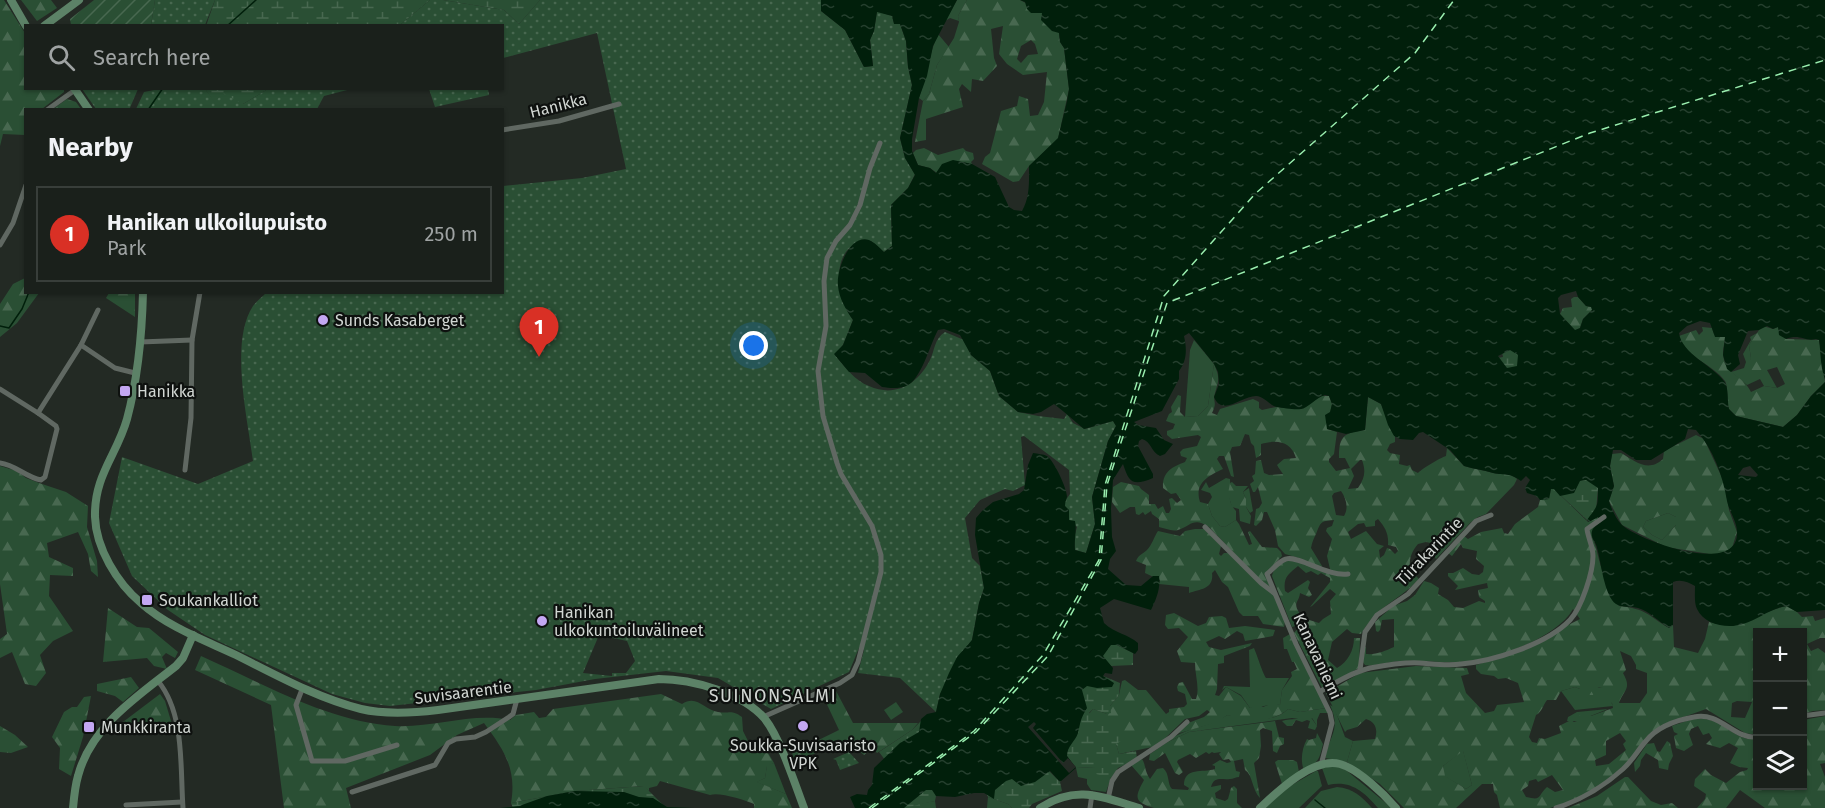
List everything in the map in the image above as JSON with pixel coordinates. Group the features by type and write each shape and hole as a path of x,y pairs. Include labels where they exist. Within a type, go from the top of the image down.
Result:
{"street":[{"path":"10,0 25,24"},
{"path":"47,24 79,0"},
{"path":"50,108 74,90"},
{"path":"76,90 88,108"},
{"name":"Hanikka","path":"504,130 559,121 619,104"},
{"path":"762,717 840,683 852,675 861,652 881,572 881,555 876,535 841,474 833,449 823,416 818,371 826,326 824,281 827,258 836,241 850,225 860,205 870,168 880,143"},
{"path":"0,245 10,231 24,191"},
{"name":"Suvisaarentie","path":"143,294 140,342 127,419 103,470 96,500 97,528 101,547 127,589 140,603 169,623 303,687 353,706 384,712 419,712 651,680 676,679 698,684 747,705 762,717 778,743 804,808"},
{"path":"184,470 191,418 192,340 200,294"},
{"path":"38,413 81,345 98,310"},
{"path":"140,342 192,340"},
{"path":"81,345 115,368 135,373"},
{"path":"0,389 38,413 57,429 48,468 45,477 41,480 33,479 17,468 0,463"},
{"name":"Tiirakarintie","path":"1360,670 1365,632 1377,615 1408,594 1476,521 1491,515"},
{"path":"1321,691 1360,670 1401,664 1449,665 1477,662 1510,652 1552,634 1572,618 1578,609 1588,582 1593,559 1587,529 1604,517"},
{"name":"Kanavaniemi","path":"1205,527 1275,594"},
{"name":"Kanavaniemi","path":"1321,765 1332,719 1321,691 1296,644 1267,574 1284,559 1296,558 1328,572 1347,574"},
{"path":"73,808 78,776 93,742 104,727 123,709 183,658 194,635"},
{"path":"126,805 183,805 176,716 169,697 158,681"},
{"path":"303,687 296,705 312,761 345,760 397,745"},
{"path":"352,792 435,765 448,743 456,739 480,735 513,714 517,699"},
{"path":"1807,715 1825,713"},
{"path":"1556,808 1575,805 1624,768 1657,730 1677,722 1693,717 1709,716 1743,736 1753,737"},
{"path":"1108,799 1112,781 1118,772 1171,737 1187,722"},
{"path":"1260,808 1290,782 1321,765 1333,763 1347,767 1373,786 1396,808"},
{"path":"1090,808 1092,794"},
{"path":"1040,808 1070,795 1092,794 1140,808"}],"green space":[{"path":"0,0 4,0 24,31 24,90 64,90 64,92 43,108 24,108 24,135 3,134 0,146"},
{"path":"21,0 51,0 57,8 37,21"},
{"path":"94,0 155,0 151,24 71,24 70,19"},
{"path":"155,0 215,0 205,24 151,24"},
{"path":"215,0 430,0 401,24 207,24"},
{"path":"430,0 504,10 519,24 540,0 821,0 821,11 845,30 864,67 873,66 870,40 877,11 892,16 894,23 900,24 906,41 912,85 900,138 905,158 915,174 908,188 891,205 892,246 884,252 871,241 860,242 848,249 843,258 839,279 844,302 853,320 843,345 835,355 850,373 864,384 879,389 897,389 919,376 930,360 939,338 945,332 964,340 971,355 990,371 999,396 1018,412 1064,419 1067,414 1073,423 1085,429 1113,421 1116,426 1108,441 1092,497 1095,524 1086,553 1075,550 1074,538 1077,527 1069,520 1065,506 1065,501 1070,494 1069,470 1024,436 1021,437 1025,485 1013,491 1005,489 980,500 965,518 972,558 980,566 984,588 972,640 940,694 936,712 900,678 858,673 864,650 859,648 849,672 771,709 718,678 666,671 595,679 536,690 390,706 365,703 332,694 205,635 168,610 132,576 109,523 122,457 198,484 253,461 242,382 242,340 246,321 253,306 265,294 504,294 504,186 582,178 626,169 597,33 504,58 504,24 401,24","holes":["599,635 627,641 635,661 626,673 612,673 612,676 583,673"]},
{"path":"443,0 540,0 519,24 504,10"},
{"path":"957,0 967,0 958,16 959,21 950,18 945,21"},
{"path":"967,0 1020,0 1042,12 1059,33 1060,42 1064,48 1069,89 1058,139 1029,166 1019,181 1013,182 982,164 990,153 1001,111 1017,106 1019,96 1028,99 1030,116 1038,115 1044,102 1047,72 1023,75 1007,64 999,54 1003,26 991,29 997,66 983,81 972,79 971,92 962,84 959,89 963,107 926,119 926,140 915,142 923,101 929,94 937,65 954,38 959,22 958,16","holes":["1031,40 1038,54 1028,55 1021,63 1017,59 1021,46"]},
{"path":"938,34 949,47 937,65 929,94 923,101 919,98"},
{"path":"83,90 138,90 130,108 95,108"},
{"path":"206,90 266,90 243,104 215,103"},
{"path":"206,90 215,102 223,93 243,104 266,90 347,90 324,96 318,108 136,108 144,92"},
{"path":"429,90 488,90 489,95 435,107"},
{"path":"67,99 76,102 80,108 54,108"},
{"path":"924,148 938,155 963,148 973,153 974,159 972,164 948,162 937,173 930,168 918,165 913,153"},
{"path":"24,278 24,294 38,294 17,323 0,337 0,304 13,284"},
{"path":"108,294 135,294 135,317 106,298"},
{"path":"1578,297 1586,306 1592,307 1583,319 1580,328 1575,331 1560,314 1563,308 1572,307 1571,299"},
{"path":"1763,326 1773,329 1778,327 1786,339 1819,340 1825,382 1797,415 1783,427 1736,416 1729,409 1725,381 1687,350 1679,336 1696,330 1699,335 1703,331 1702,327 1712,328 1714,334 1725,337 1723,352 1726,365 1748,386 1751,392 1764,386 1777,388 1785,384 1777,367 1767,370 1749,370 1747,367 1751,358 1749,345"},
{"path":"1757,333 1749,345 1751,358 1749,370 1767,370 1777,388 1764,386 1760,379 1747,385 1731,372 1744,368 1746,362 1743,354 1751,340 1750,337"},
{"path":"1194,340 1214,364 1208,406 1198,416 1185,417 1190,350"},
{"path":"1519,348 1526,353 1515,384 1498,358 1503,357 1502,352"},
{"path":"1214,364 1218,378 1212,413 1217,415 1220,409 1253,399 1259,402 1259,408 1262,410 1276,407 1301,409 1321,396 1329,396 1332,404 1327,429 1337,432 1334,454 1329,462 1336,471 1350,468 1345,458 1339,458 1341,440 1347,434 1365,430 1368,397 1381,404 1395,437 1395,442 1390,444 1387,450 1400,455 1399,464 1410,465 1412,470 1418,473 1446,456 1447,448 1464,466 1517,479 1486,514 1470,523 1436,559 1432,553 1436,548 1435,544 1426,542 1418,544 1410,559 1410,570 1419,579 1379,612 1361,634 1352,633 1347,629 1332,642 1328,660 1337,668 1350,655 1354,638 1360,638 1359,668 1322,688 1294,633 1306,619 1319,623 1331,614 1330,601 1336,594 1330,589 1310,607 1330,582 1330,578 1321,573 1318,575 1311,571 1306,573 1298,566 1289,574 1285,583 1285,591 1288,593 1308,580 1310,582 1308,588 1312,595 1309,597 1300,593 1296,605 1300,614 1298,625 1292,627 1272,576 1279,565 1299,558 1285,554 1278,546 1275,530 1267,512 1264,512 1262,520 1256,526 1254,525 1256,509 1262,503 1258,487 1253,492 1250,484 1254,481 1252,476 1255,474 1256,461 1261,460 1264,473 1283,474 1277,465 1284,459 1296,458 1291,448 1278,442 1261,444 1261,455 1256,458 1249,435 1245,434 1240,446 1232,447 1230,452 1234,477 1231,476 1224,456 1219,456 1217,459 1223,469 1204,481 1199,490 1200,502 1208,504 1212,516 1220,526 1225,527 1236,520 1249,545 1252,544 1248,532 1250,531 1262,547 1277,548 1281,552 1282,556 1265,574 1271,588 1260,580 1204,524 1196,522 1173,531 1159,527 1159,519 1151,511 1145,515 1143,512 1139,515 1136,514 1135,507 1130,507 1120,513 1112,502 1113,487 1121,482 1139,486 1149,495 1149,504 1155,504 1158,509 1163,506 1166,513 1169,513 1171,509 1169,499 1172,498 1177,503 1181,500 1176,493 1171,494 1163,488 1164,478 1172,468 1185,462 1187,458 1181,456 1180,452 1183,449 1197,446 1201,437 1198,435 1172,439 1167,435 1167,431 1173,429 1175,424 1166,421 1172,412 1171,407 1178,395 1181,396 1180,412 1185,417 1198,416 1208,406","holes":["1362,460 1364,474 1358,488 1348,489 1354,476 1351,469","1341,491 1344,497 1347,506 1344,516 1336,515 1332,496","1378,519 1385,528 1388,545 1396,547 1398,551 1395,554 1387,548 1380,558 1379,550 1384,546 1377,544 1366,531 1351,539 1348,532 1358,524 1364,523 1366,527 1375,526 1375,521","1334,520 1332,526 1326,531 1332,539 1327,556 1330,569 1321,569 1322,566 1311,548 1323,522"]},
{"path":"1696,435 1704,439 1724,482 1729,510 1737,532 1732,548 1725,553 1716,555 1666,547 1622,525 1609,501 1614,486 1610,466 1612,454 1621,453 1636,462 1652,465 1663,459 1664,451","holes":["1668,513 1676,517 1676,525 1662,540 1643,527 1646,521"]},
{"path":"0,466 66,492 88,506 87,527 97,561 98,577 91,571 88,554 78,532 47,543 49,557 73,568 73,576 50,575 49,596 73,631 53,641 40,655 46,673 36,686 25,684 12,652 0,658 0,639 7,634 0,584"},
{"path":"1583,468 1598,488 1596,511 1587,520 1554,489 1551,489 1549,499 1546,500 1533,494"},
{"path":"1226,478 1230,479 1230,499 1236,511 1236,520 1225,527 1220,526 1212,516 1208,504 1212,497 1210,493 1201,490 1206,482 1209,488"},
{"path":"1232,482 1236,486 1248,486 1243,492 1246,507 1251,516 1250,524 1240,521 1239,509 1232,507 1228,494"},
{"path":"1249,488 1253,511 1250,513 1246,507 1243,492"},
{"path":"1551,489 1554,489 1588,522 1598,517 1601,522 1595,526 1592,537 1602,570 1619,606 1641,611 1669,628 1673,625 1674,647 1698,653 1705,639 1709,622 1731,624 1787,606 1802,617 1813,616 1815,621 1825,618 1825,638 1807,644 1807,628 1753,628 1753,734 1745,733 1706,709 1664,724 1625,765 1598,787 1573,800 1550,808 1500,808 1493,784 1482,784 1456,808 1404,808 1380,784 1347,762 1353,741 1375,739 1374,724 1366,719 1357,727 1345,732 1326,693 1360,673 1416,666 1467,668 1469,674 1461,676 1466,693 1485,713 1494,711 1497,705 1524,702 1518,683 1506,678 1498,679 1481,674 1476,669 1476,665 1513,653 1580,619 1573,609 1565,620 1539,638 1506,652 1474,660 1401,661 1365,665 1363,662 1364,647 1366,647 1366,654 1370,654 1394,647 1394,619 1382,620 1378,632 1375,622 1393,606 1415,595 1424,581 1439,588 1438,594 1454,607 1463,608 1479,601 1485,603 1479,597 1478,590 1488,588 1487,583 1455,590 1458,586 1448,576 1448,573 1463,568 1472,574 1479,575 1483,572 1484,566 1476,559 1477,551 1463,548 1461,544 1452,556 1448,553 1464,536 1468,539 1481,532 1502,528 1504,533 1508,534 1515,524 1538,507 1540,500 1549,499","holes":["1620,651 1631,656 1636,669 1647,673 1647,693 1640,703 1619,703 1627,686 1623,673 1626,670","1575,687 1580,689 1583,695 1593,695 1599,687 1604,688 1604,700 1612,703 1613,708 1591,716 1583,714 1577,721 1571,720 1559,726 1561,733 1545,739 1539,738 1537,743 1532,742 1529,737 1536,715 1547,700 1556,700 1561,691","1737,701 1752,702 1745,718 1731,717 1732,703","1620,733 1626,741 1623,744 1626,750 1609,764 1596,766 1595,760 1606,755 1606,741","1463,751 1472,785 1466,789 1445,776 1443,766","1552,775 1563,790 1555,792 1547,787 1537,798 1526,797 1522,790 1528,786 1529,781 1536,779 1538,782"]},
{"path":"1668,513 1676,517 1676,525 1662,540 1643,527 1646,521"},
{"path":"1204,529 1221,546 1219,554 1221,556 1228,553 1274,594 1285,622 1284,627 1263,624 1258,616 1243,616 1228,587 1215,570 1209,585 1189,593 1189,587 1159,584 1160,580 1145,573 1146,565 1136,561 1149,548 1158,531 1180,536 1185,531"},
{"path":"108,608 137,627 149,628 178,652 175,658 166,653 162,657 167,669 154,666 147,658 103,662"},
{"path":"1174,613 1198,626 1206,623 1209,617 1222,616 1226,618 1229,628 1245,626 1275,630 1273,636 1245,641 1243,634 1237,631 1225,639 1219,636 1206,642 1209,647 1221,650 1252,643 1250,646 1224,656 1224,663 1218,664 1215,695 1219,696 1226,687 1241,696 1250,708 1258,704 1263,707 1273,703 1280,705 1282,690 1292,676 1291,672 1297,669 1287,649 1284,649 1283,638 1290,634 1326,708 1300,712 1288,709 1272,718 1253,721 1227,715 1218,722 1176,734 1188,723 1204,717 1210,712 1207,710 1199,716 1185,719 1157,746 1119,754 1116,744 1089,714 1093,709 1107,714 1119,695 1122,681 1125,680 1138,690 1146,690 1166,714 1169,709 1184,707 1187,704 1185,694 1178,691 1179,683 1183,682 1192,699 1196,699 1195,663 1181,662 1177,651 1188,637 1179,628 1168,629 1165,625 1166,615"},
{"path":"1072,633 1117,645 1133,653 1133,665 1111,666"},
{"path":"1807,644 1811,651 1818,648 1825,653 1825,710 1807,713"},
{"path":"1254,648 1266,678 1289,678 1282,690 1280,705 1250,708 1241,695 1226,687 1222,690 1224,686 1250,687 1249,650"},
{"path":"201,656 320,709 370,723 395,726 481,718 510,720 516,715 534,712 539,718 546,717 553,709 661,694 682,704 687,701 696,702 713,711 733,712 742,717 743,731 749,743 760,739 774,763 767,766 765,778 757,782 786,794 792,808 754,808 754,804 738,799 710,795 660,781 657,786 649,788 649,791 643,786 575,791 511,803 512,780 507,760 484,723 457,735 430,755 346,788 351,808 284,808 271,705 195,670"},
{"path":"1103,676 1120,683 1119,695 1110,706 1111,713 1107,714 1093,709 1089,713 1124,731 1121,741 1116,744 1119,754 1136,751 1137,759 1118,768 1111,778 1096,774 1094,767 1076,768 1067,756 1070,694"},
{"path":"131,677 139,688 123,702 115,696 97,691 97,684"},
{"path":"1575,687 1580,689 1604,687 1613,706 1575,710 1561,691"},
{"path":"835,689 853,723 918,723 912,730 877,753 873,748 864,755 847,741 795,761 792,753 839,730 823,696"},
{"path":"160,694 165,701 174,731 123,722"},
{"path":"91,696 83,737 71,776 59,769 60,748 52,737 64,712 77,707 84,697"},
{"path":"896,702 903,712 891,720 884,710"},
{"path":"1330,705 1334,707 1345,737 1353,741 1347,762 1325,758 1335,726"},
{"path":"1326,708 1328,713 1320,713 1317,726 1312,718 1305,720 1292,718 1189,732 1166,743 1181,733 1220,720 1227,715 1267,719 1282,714 1288,709 1300,712"},
{"path":"1608,709 1578,721 1567,721 1568,717 1577,712"},
{"path":"1310,716 1317,726 1315,730 1308,728 1310,721 1307,720 1302,722 1296,720 1292,726 1287,726 1282,721 1303,718"},
{"path":"1825,716 1825,763 1820,764 1825,777 1825,808 1765,808 1740,790 1726,808 1697,808 1705,799 1706,794 1694,786 1695,779 1705,769 1726,783 1748,768 1730,763 1738,748 1729,743 1720,748 1706,744 1712,738 1709,733 1703,735 1698,726 1691,729 1689,734 1693,745 1684,751 1676,748 1674,736 1678,734 1674,732 1672,726 1705,719 1719,723 1737,735 1753,739 1753,790 1807,790 1807,719"},
{"path":"921,721 934,738 899,778 879,752 912,730"},
{"path":"1275,721 1279,737 1284,738 1284,744 1280,746 1277,753 1273,751 1272,731 1263,728 1260,730 1259,758 1254,763 1260,798 1250,775 1245,770 1243,759 1234,761 1236,771 1240,772 1239,777 1216,780 1211,787 1221,785 1221,789 1215,793 1216,798 1225,801 1234,786 1237,789 1237,803 1242,808 1154,808 1139,801 1138,795 1144,780 1131,765 1142,759 1150,779 1157,769 1163,768 1172,789 1188,790 1189,788 1184,785 1187,775 1215,769 1212,765 1220,760 1231,762 1229,759 1223,760 1219,754 1221,752 1209,754 1206,752 1196,758 1190,754 1178,760 1183,772 1179,775 1175,773 1165,753 1154,761 1149,760 1150,754 1166,743 1189,732"},
{"path":"0,726 15,735 28,747 11,753 0,752"},
{"path":"1317,733 1323,744 1318,760 1304,770 1302,759 1304,746 1307,739 1316,738"},
{"path":"1667,741 1670,743 1673,756 1668,770 1659,768 1658,760 1646,753 1635,772 1634,763 1647,744 1654,743 1657,751 1660,752"},
{"path":"1463,750 1472,785 1466,789 1444,776 1443,766"},
{"path":"849,752 859,763 840,770 836,760 833,759"},
{"path":"1032,754 1060,782 1062,791 1032,804 1029,808 1012,808 1008,804 988,797 972,762"},
{"path":"1278,760 1297,762 1299,772 1282,784 1275,762"},
{"path":"774,763 786,794 756,782 765,778 767,765"},
{"path":"1094,767 1111,778 1106,792 1091,790 1087,779 1078,777 1076,768"},
{"path":"1340,767 1347,771 1392,808 1378,808 1362,792 1350,786 1328,785 1322,768"},
{"path":"1318,771 1322,786 1299,808 1264,808 1285,789"},
{"path":"927,776 936,796 935,801 904,808 887,808"},
{"path":"1628,777 1651,801 1661,805 1672,803 1678,808 1568,808 1597,796"},
{"path":"644,786 663,805 513,808 511,803 575,791"},
{"path":"1337,787 1357,794 1372,808 1305,808 1321,791"},
{"path":"988,797 1008,804 1012,808 987,808"},
{"path":"935,801 936,808 904,808 907,806"}],"water":[{"path":"821,0 957,0 933,46 927,76 919,98 912,151 918,165 930,168 936,173 942,164 953,160 972,164 995,177 1009,207 1022,211 1028,195 1029,166 1058,138 1069,89 1064,48 1060,42 1059,33 1052,31 1041,20 1042,13 1031,13 1025,2 1020,0 1825,0 1825,379 1819,340 1795,337 1786,339 1779,335 1778,327 1773,329 1767,326 1759,330 1748,331 1738,355 1740,364 1731,372 1727,369 1723,355 1725,337 1715,337 1710,323 1700,321 1687,326 1679,333 1681,340 1691,353 1724,381 1727,386 1729,409 1736,416 1783,427 1797,415 1825,382 1825,610 1797,612 1786,606 1774,609 1743,624 1724,626 1705,619 1700,614 1695,601 1695,586 1679,581 1673,582 1673,625 1669,628 1642,609 1618,605 1612,600 1592,535 1593,528 1601,522 1598,517 1589,522 1587,520 1597,506 1598,488 1586,480 1580,481 1574,493 1560,496 1554,489 1551,489 1549,499 1540,500 1537,496 1527,493 1525,488 1530,480 1526,476 1521,481 1510,475 1464,466 1450,450 1423,432 1413,440 1394,436 1381,404 1368,397 1365,430 1346,434 1327,429 1325,415 1330,412 1332,404 1329,396 1325,395 1301,409 1277,407 1262,397 1256,396 1233,404 1222,405 1214,397 1219,384 1218,372 1189,333 1184,336 1186,355 1179,371 1179,379 1162,411 1134,422 1138,425 1156,428 1164,440 1173,444 1165,454 1160,456 1142,439 1138,446 1153,478 1140,482 1132,481 1123,464 1113,480 1112,537 1116,551 1110,559 1108,569 1126,585 1141,586 1153,576 1159,576 1159,585 1151,610 1114,599 1100,608 1104,623 1138,643 1138,650 1135,654 1117,645 1111,645 1103,656 1113,668 1112,674 1105,673 1103,676 1114,683 1112,687 1087,686 1082,690 1087,708 1067,756 1076,768 1060,782 1050,771 1035,782 1021,786 1012,779 1006,781 995,790 994,799 984,793 955,797 936,796 932,790 926,790 904,808 855,808 850,797 857,794 867,795 872,785 874,768 900,743 919,732 921,719 927,714 936,712 940,694 957,657 972,640 984,588 975,535 976,518 993,502 1019,494 1024,490 1028,465 1033,453 1045,455 1053,463 1065,488 1067,497 1065,506 1069,510 1069,520 1075,521 1075,550 1086,553 1095,524 1092,497 1108,441 1116,426 1113,421 1084,429 1054,404 1033,414 1018,412 999,396 990,371 971,355 960,335 944,329 938,330 916,377 903,387 882,387 865,373 849,372 834,354 843,345 853,320 843,304 838,286 839,272 845,255 855,243 862,240 871,241 884,252 892,246 891,205 908,188 915,175 905,158 900,138 912,85 906,41 900,24 894,24 892,16 877,12 870,40 873,66 864,67 845,30 821,11","holes":["1576,291 1586,306 1591,307 1592,310 1583,319 1580,328 1575,330 1560,314 1558,298","1510,350 1518,355 1517,366 1507,368 1498,356","1688,429 1696,430 1712,454 1723,482 1737,532 1733,545 1722,552 1706,554 1687,551 1667,546 1632,532 1616,517 1609,501 1614,486 1610,466 1613,450 1621,450 1636,460 1651,460 1685,439","1750,466 1758,475 1756,477 1738,475 1743,468"]},
{"path":"575,791 624,792 639,797 653,798 667,807 695,808 500,808 519,806 547,796"}],"pier":[{"path":"1034,722 1036,724 1033,728 1063,763 1068,758 1076,767 1069,773 1028,727"}],"waterway":[{"path":"229,24 256,0"},
{"path":"149,108 162,90"},
{"path":"0,326 9,328 22,309 28,294"},
{"path":"1315,800 1325,808"}],"ferry route":[{"path":"869,808 974,731 1043,655 1099,560 1105,485 1164,296 1255,194 1415,53 1454,0"},
{"path":"872,808 976,732 1048,656 1101,560 1107,485 1167,303 1590,133 1825,60"}],"place":[{"name":"Sunds Kasaberget","path":"323,320"},
{"name":"Hanikan ulkoilupuisto","path":"539,357"},
{"name":"Hanikka","path":"125,391"},
{"name":"Soukankalliot","path":"147,600"},
{"name":"Hanikan ulkokuntoiluvälineet","path":"542,621"},
{"name":"Soukka-Suvisaaristo VPK","path":"803,726"},
{"name":"Munkkiranta","path":"89,727"}],"district":[{"name":"SUINONSALMI","path":"773,696"}]}
